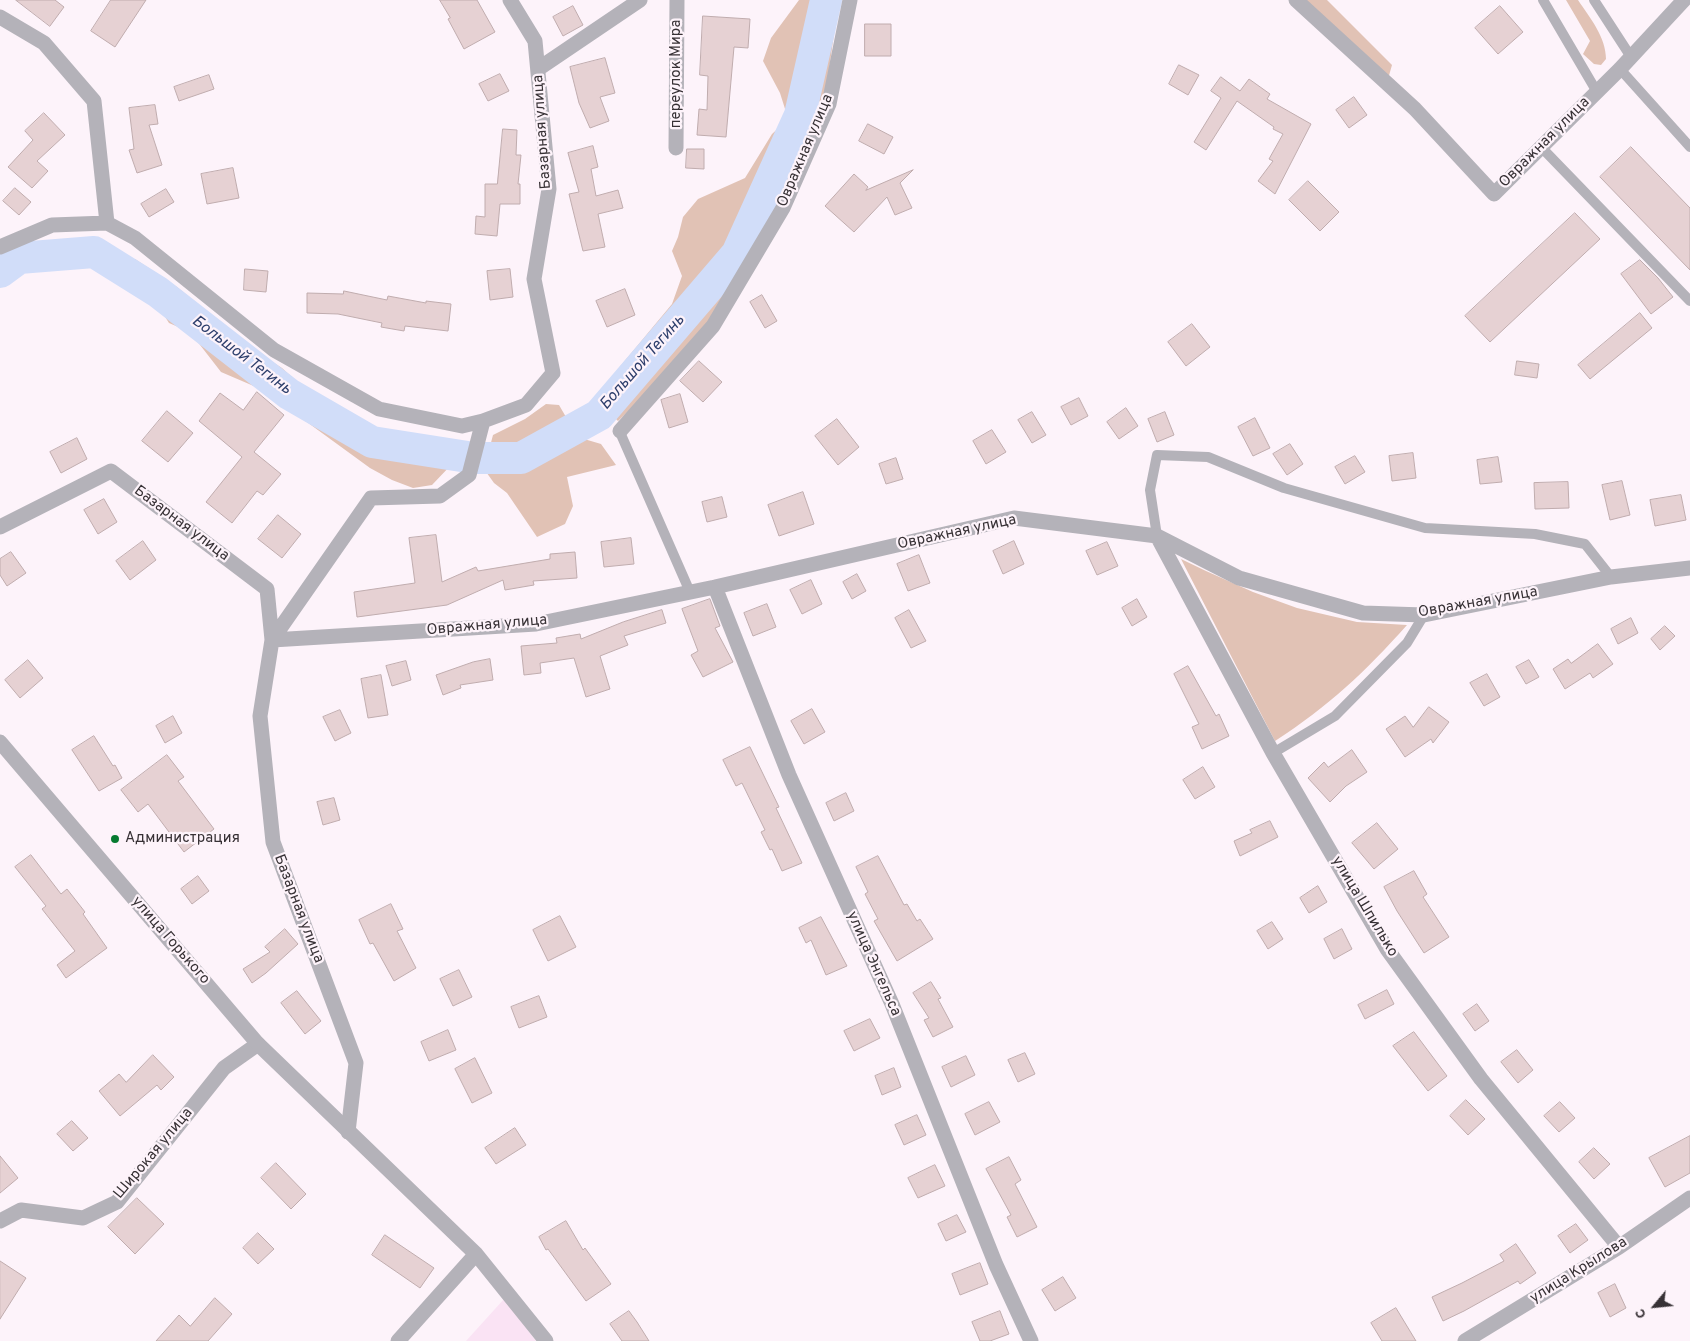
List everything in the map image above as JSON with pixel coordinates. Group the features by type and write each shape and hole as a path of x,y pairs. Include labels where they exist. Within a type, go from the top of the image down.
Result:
{"street":[{"name":"Базарная улица","path":"107,223 135,238 274,350 379,409 462,426 483,422 526,405 553,373 534,278 549,189 536,41 510,0"},
{"path":"538,69 640,0"},
{"name":"переулок Мира","path":"676,148 677,0"},
{"name":"Овражная улица","path":"619,431 713,326 783,208 829,104 850,0"},
{"name":"Овражная улица","path":"1296,0 1415,109 1494,194 1620,69 1684,0"},
{"path":"0,17 44,43 94,101 107,223 52,225 0,247"},
{"path":"272,640 371,498 440,496 469,475 483,422"},
{"name":"Базарная улица","path":"0,528 111,471 267,589 272,640 260,716 272,842 356,1063 348,1132"},
{"name":"Овражная улица","path":"272,640 536,624 715,587 1014,518 1157,536 1239,578 1363,613 1424,615 1611,577 1690,568"},
{"name":"улица Шпилько","path":"1157,536 1273,753 1387,949 1481,1078 1619,1247"},
{"name":"улица Энгельса","path":"715,587 789,774 892,1004 996,1265 1031,1341"},
{"name":"улица Горького","path":"0,742 258,1044 348,1132"},
{"name":"Широкая улица","path":"0,1221 21,1210 83,1218 118,1202 224,1068 258,1044"},
{"path":"348,1132 476,1254 546,1341"},
{"name":"улица Крылова","path":"1465,1341 1619,1247 1690,1198"},
{"path":"398,1341 476,1254"}],"lane":[{"path":"1543,0 1597,92"},
{"path":"1594,0 1631,57"},
{"path":"1620,69 1690,147"},
{"path":"1541,147 1690,301"},
{"path":"619,431 690,592"},
{"path":"1157,536 1150,490 1157,455 1208,458 1284,488 1425,528 1535,534 1585,544 1611,577"},
{"path":"1273,753 1335,716 1407,644 1424,615"}],"shaded area":[{"path":"799,0 841,0 837,13 825,98 812,109 786,112 780,93 763,61 771,38"},
{"path":"1305,0 1327,0 1392,65 1388,79"},
{"path":"1566,0 1578,0 1600,35 1606,59 1601,65 1594,64 1583,54 1590,41"},
{"path":"784,123 795,151 793,167 765,224 705,329 640,400 618,421 608,411 626,391 618,369 672,304 682,276 672,251 683,217 698,199 745,178 772,134"},
{"path":"135,259 177,287 249,347 282,368 304,388 337,409 386,433 422,439 452,464 432,485 413,488 392,480 370,468 263,390 221,372 190,332 169,323 155,301 135,285"},
{"path":"546,404 559,405 566,417 558,429 601,444 616,465 567,477 573,506 565,524 537,537 507,493 494,483 484,469 493,435 525,419"},
{"path":"1181,559 1253,592 1297,608 1357,622 1407,625 1346,688 1275,741"},
{"path":"504,1299 536,1341 466,1341"}],"building":[{"path":"16,0 55,0 64,7 50,26"},
{"path":"111,0 146,0 115,47 91,31"},
{"path":"440,0 477,0 495,32 464,49"},
{"path":"573,6 583,25 563,36 553,17"},
{"path":"1500,6 1523,32 1498,54 1475,28"},
{"path":"703,16 750,19 748,48 734,47 726,137 697,135 699,109 707,110 708,76 700,75"},
{"path":"865,24 891,24 891,56 865,56"},
{"path":"605,58 615,93 600,97 609,121 590,128 579,103 570,67"},
{"path":"1179,65 1199,75 1188,95 1169,84"},
{"path":"500,74 509,91 488,101 479,84"},
{"path":"209,75 214,89 179,101 174,87"},
{"path":"1221,77 1240,91 1249,79 1270,94 1267,99 1311,124 1275,194 1258,181 1273,161 1269,159 1283,134 1273,129 1274,127 1237,101 1206,150 1194,142 1221,98 1211,91"},
{"path":"1354,97 1367,115 1349,128 1336,110"},
{"path":"155,105 158,124 149,125 162,165 137,173 129,150 134,149 129,108"},
{"path":"44,113 65,135 37,161 48,171 32,188 8,167 33,140 25,131"},
{"path":"868,124 893,137 884,154 859,141"},
{"path":"503,129 517,130 516,155 521,155 518,184 520,184 520,204 500,204 497,236 475,234 476,216 485,217 485,184 497,184"},
{"path":"593,146 598,167 591,169 596,196 618,190 623,208 598,214 605,247 583,251 569,194 579,192 568,153"},
{"path":"1631,147 1690,208 1690,270 1600,177"},
{"path":"687,149 704,149 704,169 686,168"},
{"path":"233,168 239,198 207,204 201,174"},
{"path":"913,170 900,183 912,208 895,215 887,197 854,232 825,206 854,174 868,187 866,190"},
{"path":"1308,181 1339,212 1320,231 1289,200"},
{"path":"15,188 31,202 19,215 3,201"},
{"path":"166,189 174,202 149,217 141,204"},
{"path":"1575,213 1600,239 1490,342 1465,316"},
{"path":"1640,260 1673,297 1651,314 1621,274"},
{"path":"245,269 268,271 266,292 244,290"},
{"path":"510,269 513,297 490,300 487,271"},
{"path":"625,289 635,315 607,327 596,301"},
{"path":"344,291 387,300 388,296 426,303 426,301 451,304 448,331 405,326 404,331 381,327 382,323 338,314 307,313 307,293 343,294"},
{"path":"762,295 777,321 765,328 750,302"},
{"path":"1640,313 1652,328 1590,379 1578,365"},
{"path":"1192,324 1210,347 1186,366 1168,342"},
{"path":"699,361 722,382 703,402 680,381"},
{"path":"1517,361 1539,364 1537,378 1515,375"},
{"path":"257,392 284,415 254,452 281,474 263,495 257,491 232,523 206,502 242,457 199,421 220,393 243,410"},
{"path":"680,394 688,422 669,428 661,400"},
{"path":"1079,398 1088,416 1071,425 1061,407"},
{"path":"1126,408 1138,426 1119,439 1107,422"},
{"path":"167,411 193,433 168,462 142,441"},
{"path":"1032,412 1046,435 1032,443 1018,420"},
{"path":"1165,412 1174,435 1157,442 1148,419"},
{"path":"1255,418 1270,448 1253,456 1238,427"},
{"path":"837,419 859,447 838,465 815,436"},
{"path":"992,430 1006,452 986,464 973,441"},
{"path":"77,438 87,459 61,473 50,452"},
{"path":"1290,444 1303,464 1287,475 1273,454"},
{"path":"1413,453 1416,478 1392,481 1389,456"},
{"path":"1355,456 1365,472 1345,484 1335,467"},
{"path":"1498,457 1502,482 1480,484 1477,460"},
{"path":"896,458 903,479 886,484 879,464"},
{"path":"1622,481 1630,515 1610,520 1602,485"},
{"path":"1568,482 1569,508 1535,509 1534,483"},
{"path":"803,492 814,524 779,536 768,505"},
{"path":"1681,495 1686,520 1655,526 1650,500"},
{"path":"722,497 727,517 707,522 702,502"},
{"path":"104,499 117,522 98,534 84,510"},
{"path":"278,515 301,534 282,558 258,539"},
{"path":"436,535 442,582 476,567 478,571 550,559 550,554 575,552 577,578 533,581 534,585 505,590 503,580 447,605 357,617 354,592 415,583 409,538"},
{"path":"631,538 634,564 604,567 601,542"},
{"path":"143,541 156,560 130,580 116,561"},
{"path":"1014,541 1024,564 1003,574 993,551"},
{"path":"1107,542 1118,566 1097,575 1086,551"},
{"path":"11,552 26,573 7,586 0,575 0,559"},
{"path":"919,555 930,583 908,591 897,564"},
{"path":"857,574 866,591 852,599 843,582"},
{"path":"811,580 822,604 802,614 790,590"},
{"path":"710,599 720,626 715,628 733,662 703,677 691,655 698,651 682,609"},
{"path":"1137,599 1147,617 1132,626 1122,608"},
{"path":"767,604 776,627 753,636 744,613"},
{"path":"662,610 666,623 624,636 628,645 600,656 610,689 586,697 574,658 540,663 541,673 524,675 521,646 557,643 556,638 580,634 581,639 623,622"},
{"path":"909,610 926,641 911,648 895,618"},
{"path":"1631,618 1638,633 1618,644 1611,629"},
{"path":"1665,626 1675,636 1660,650 1651,639"},
{"path":"1598,644 1613,664 1593,678 1590,673 1565,689 1553,669 1568,659 1571,663"},
{"path":"490,659 493,680 460,685 461,688 443,695 436,675 473,662"},
{"path":"28,660 43,678 20,698 5,680"},
{"path":"1529,660 1539,677 1526,684 1516,667"},
{"path":"406,661 411,680 392,686 386,666"},
{"path":"1188,666 1216,716 1219,714 1229,736 1202,749 1192,727 1199,724 1174,674"},
{"path":"1487,674 1500,697 1484,706 1470,683"},
{"path":"381,675 388,715 368,718 361,679"},
{"path":"1429,707 1449,722 1433,743 1431,739 1405,757 1386,729 1405,716 1413,727"},
{"path":"812,709 825,732 804,744 791,721"},
{"path":"340,710 351,733 335,741 323,717"},
{"path":"173,716 182,733 165,743 156,726"},
{"path":"94,736 122,778 99,791 72,750"},
{"path":"750,747 779,807 776,808 802,863 782,871 772,849 770,850 761,832 765,830 742,783 736,786 723,760"},
{"path":"1352,750 1367,772 1346,786 1330,802 1308,778 1324,762 1328,767"},
{"path":"167,755 184,777 178,781 214,829 184,852 148,804 138,812 121,790"},
{"path":"1203,767 1215,787 1195,799 1183,780"},
{"path":"846,793 854,811 834,821 826,803"},
{"path":"334,798 340,820 323,825 317,802"},
{"path":"1270,821 1278,837 1240,856 1234,841 1252,833 1250,830"},
{"path":"1377,823 1398,849 1374,869 1352,843"},
{"path":"31,855 61,894 67,889 85,912 83,914 107,948 66,978 57,965 75,951 42,909 46,906 15,867"},
{"path":"878,856 904,905 907,904 917,921 920,919 933,939 897,961 874,921 878,919 865,894 868,892 856,867"},
{"path":"1414,871 1427,894 1423,897 1449,937 1424,953 1384,887"},
{"path":"198,876 209,891 192,904 181,889"},
{"path":"1318,886 1327,902 1309,913 1300,898"},
{"path":"391,904 403,929 397,931 416,968 394,981 373,943 370,944 359,920"},
{"path":"560,916 576,947 548,961 533,930"},
{"path":"821,917 847,966 826,975 811,940 806,943 799,928"},
{"path":"1272,922 1283,939 1268,949 1257,931"},
{"path":"285,929 298,944 252,983 243,969 270,952 265,947"},
{"path":"1342,929 1352,949 1334,959 1324,939"},
{"path":"459,970 472,997 453,1006 440,979"},
{"path":"931,982 941,998 938,999 953,1027 933,1037 924,1020 929,1018 913,993"},
{"path":"1387,990 1394,1004 1365,1019 1358,1005"},
{"path":"297,991 321,1021 305,1034 281,1003"},
{"path":"539,996 547,1017 519,1028 511,1007"},
{"path":"1477,1004 1489,1021 1475,1031 1463,1014"},
{"path":"870,1019 880,1038 854,1051 844,1031"},
{"path":"448,1030 456,1050 429,1061 421,1042"},
{"path":"1414,1032 1447,1076 1428,1091 1393,1046"},
{"path":"1517,1050 1533,1070 1518,1083 1501,1062"},
{"path":"1025,1053 1035,1074 1018,1082 1008,1060"},
{"path":"153,1055 174,1077 161,1090 157,1085 120,1116 99,1091 119,1074 126,1082"},
{"path":"966,1056 975,1075 951,1087 942,1067"},
{"path":"475,1058 492,1093 472,1103 455,1069"},
{"path":"894,1068 901,1087 882,1095 875,1076"},
{"path":"1466,1100 1485,1119 1468,1135 1450,1116"},
{"path":"989,1102 1000,1122 975,1135 965,1114"},
{"path":"1560,1102 1575,1118 1559,1132 1544,1116"},
{"path":"917,1115 926,1135 904,1145 895,1125"},
{"path":"72,1121 88,1138 73,1151 57,1134"},
{"path":"515,1128 526,1145 496,1164 485,1148"},
{"path":"1690,1136 1690,1173 1665,1187 1649,1158"},
{"path":"1594,1148 1610,1164 1594,1179 1579,1162"},
{"path":"0,1156 18,1178 0,1193"},
{"path":"1009,1157 1021,1180 1015,1184 1037,1227 1017,1237 1007,1217 1011,1215 986,1169"},
{"path":"276,1163 306,1194 291,1209 261,1178"},
{"path":"935,1165 945,1186 918,1198 908,1178"},
{"path":"137,1198 164,1224 135,1254 108,1227"},
{"path":"957,1215 966,1232 946,1241 938,1224"},
{"path":"566,1221 583,1250 585,1248 611,1284 586,1301 548,1249 546,1250 539,1237"},
{"path":"1576,1224 1588,1240 1570,1253 1558,1236"},
{"path":"258,1233 274,1249 258,1264 243,1248"},
{"path":"385,1235 434,1268 420,1288 372,1255"},
{"path":"1516,1244 1536,1273 1520,1284 1518,1281 1443,1321 1432,1297 1504,1261 1500,1255"},
{"path":"0,1261 26,1278 0,1319"},
{"path":"980,1263 988,1284 960,1295 952,1274"},
{"path":"1063,1277 1076,1298 1055,1311 1042,1290"},
{"path":"1615,1284 1626,1308 1610,1317 1598,1293"},
{"path":"215,1298 232,1314 208,1341 156,1341 179,1315 190,1326"},
{"path":"1396,1308 1416,1341 1382,1341 1371,1323"},
{"path":"629,1311 649,1341 622,1341 610,1324"},
{"path":"1000,1311 1009,1334 990,1341 980,1341 972,1322"}],"waterway":[{"name":"Большой Тегинь","path":"0,272 19,258 94,252 158,292 289,394 372,442 474,458 521,458 599,415 737,254 800,115 826,0"}],"place":[{"name":"Администрация","path":"115,839"}]}
